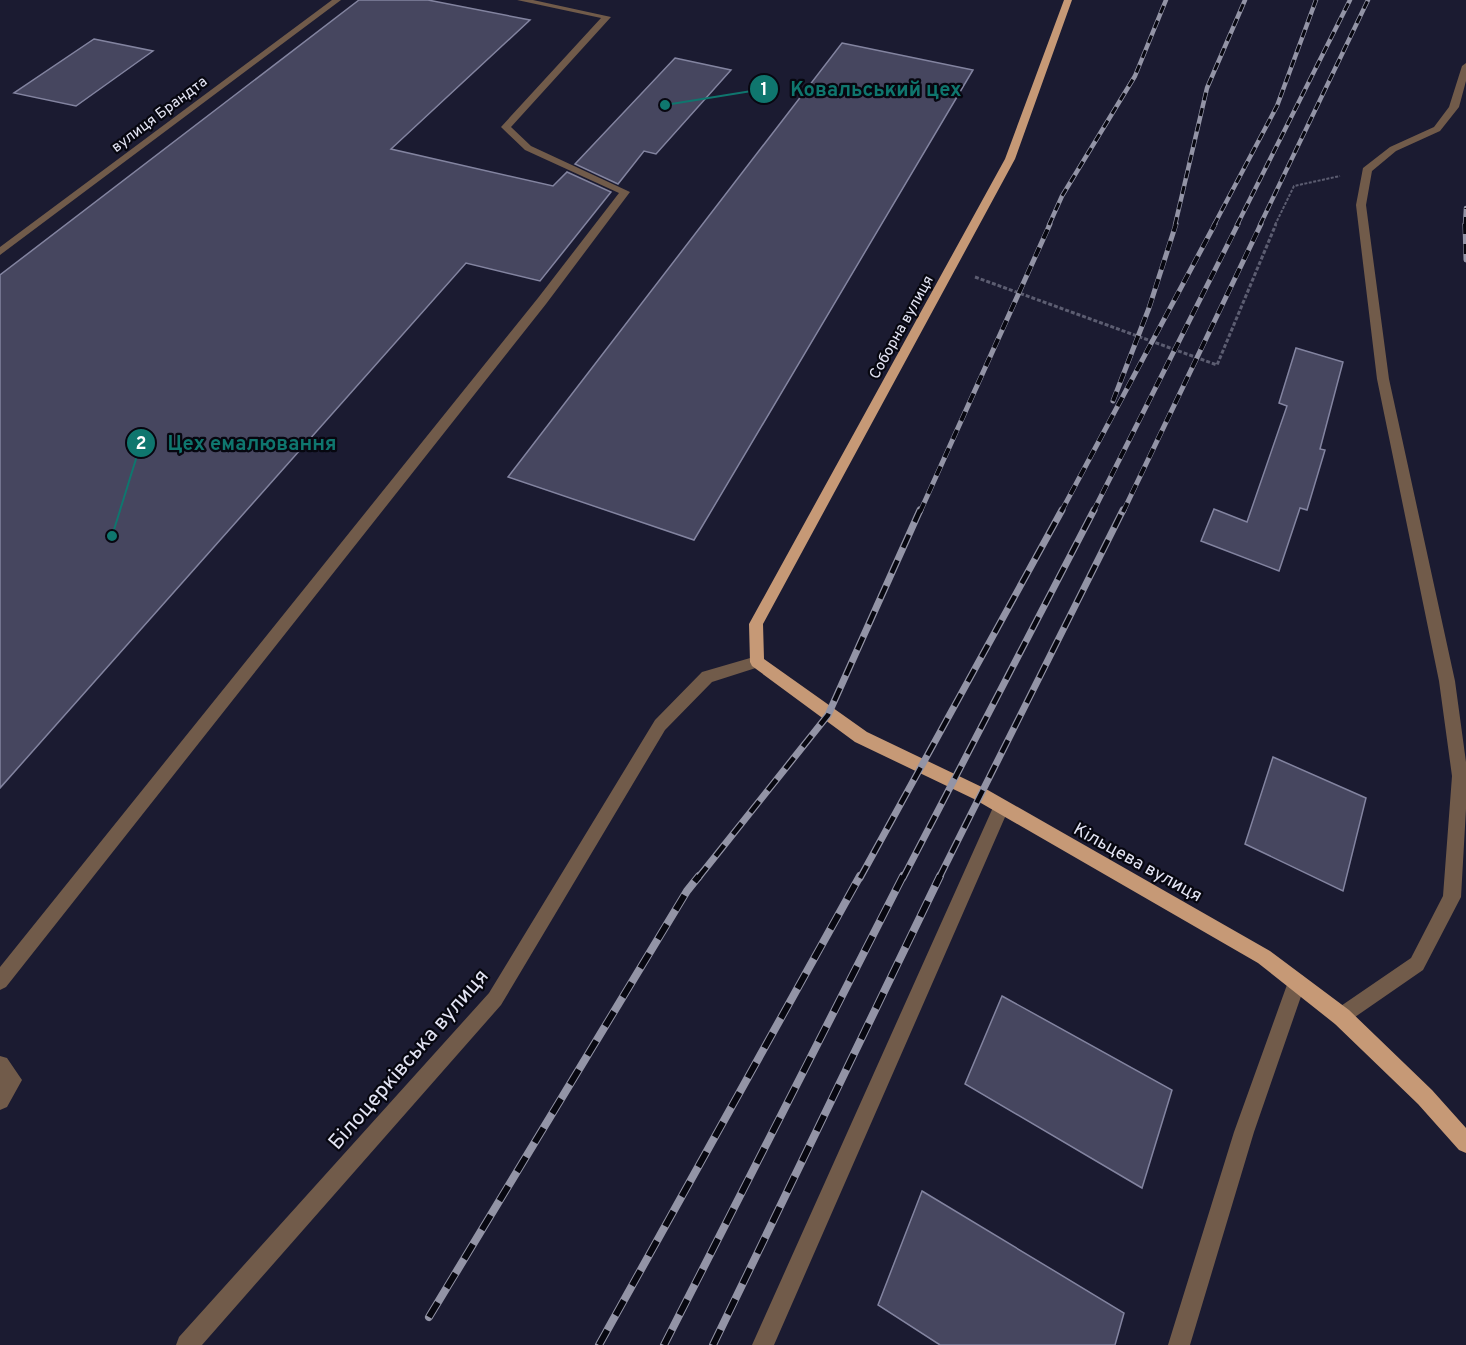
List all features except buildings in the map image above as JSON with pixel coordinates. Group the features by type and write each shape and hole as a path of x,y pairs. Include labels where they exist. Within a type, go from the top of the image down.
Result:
{"main road":[{"name":"Соборна вулиця","path":"757,663 756,624 1010,159 1068,0"},
{"name":"Кільцева вулиця","path":"757,663 861,736 980,794 1264,957 1342,1017 1425,1097 1466,1143"}],"street":[{"name":"вулиця Брандта","path":"0,252 337,0"},
{"path":"0,981 534,310 625,192 528,148 506,128 606,17 586,9 521,0"},
{"path":"1342,1017 1417,964 1452,897 1460,776 1447,681 1383,379 1361,205 1367,170 1393,149 1437,129 1454,107 1466,66"},
{"name":"Білоцерківська вулиця","path":"187,1345 495,999 660,725 707,677 757,663"},
{"path":"763,1345 1001,808"},
{"path":"1179,1345 1244,1132 1297,982"},
{"path":"0,1065 12,1080 0,1100"}],"path":[{"path":"956,258 976,278 1217,365 1264,249 1294,186 1367,170"}],"railway":[{"path":"1049,225 1062,196 1135,76 1166,0"},
{"path":"1175,225 1207,88 1245,0"},
{"path":"1214,225 1277,106 1316,0"},
{"path":"1237,225 1350,0"},
{"path":"1260,225 1368,0"},
{"path":"1465,225 1466,208"},
{"path":"920,512 1050,224"},
{"path":"1113,401 1149,308 1176,224"},
{"path":"1061,512 1215,224"},
{"path":"1093,512 1238,224"},
{"path":"1123,512 1261,224"},
{"path":"1465,225 1466,260"},
{"path":"698,878 828,715 920,510"},
{"path":"860,878 1062,510"},
{"path":"903,878 1094,510"},
{"path":"940,876 1123,510"},
{"path":"429,1317 687,891 699,876"},
{"path":"599,1345 860,876"},
{"path":"664,1345 903,876"},
{"path":"713,1345 940,876"}],"place":[{"name":"Ковальський цех","path":"665,105"},
{"name":"Цех емалювання","path":"112,536"}]}
